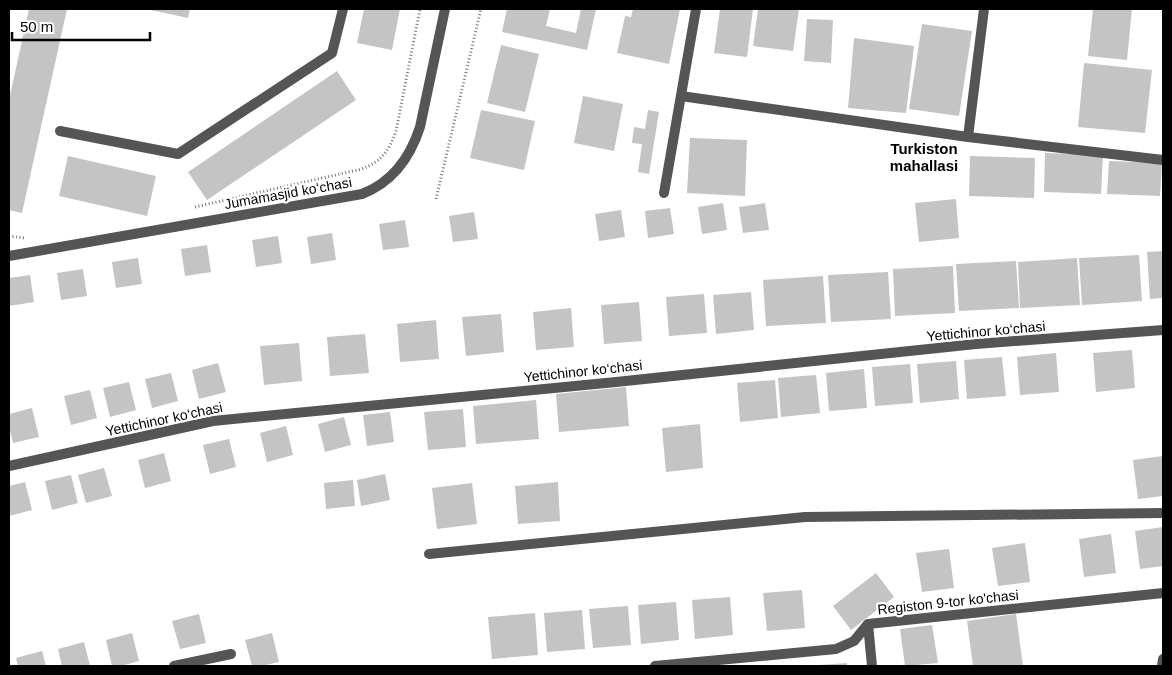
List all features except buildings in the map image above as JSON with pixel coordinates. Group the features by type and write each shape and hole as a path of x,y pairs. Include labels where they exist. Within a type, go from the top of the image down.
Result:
{"street":[{"path":"60,130 178,154 332,53 342,9"},
{"name":"Jumamasjid koʻchasi","path":"9,256 353,196 372,190 391,177 406,160 416,139 420,128 445,9"},
{"path":"664,193 696,9"},
{"path":"968,137 984,9"},
{"path":"681,96 968,137 1163,160"},
{"name":"Yettichinor ko‘chasi","path":"9,466 213,421 616,382 976,344 1163,330"},
{"path":"429,554 804,517 1163,513"},
{"name":"Registon 9-tor ko'chasi","path":"655,666 836,649 854,641 868,624 1163,593"},
{"path":"868,624 872,666"},
{"path":"174,666 231,654"},
{"path":"1162,666 1163,660"}],"path":[{"path":"194,208 362,169 374,164 392,144 396,131 420,9"},
{"path":"436,199 481,9"},
{"path":"9,236 30,239"}],"district":[{"name":"Turkiston mahallasi","path":"924,158"}]}
